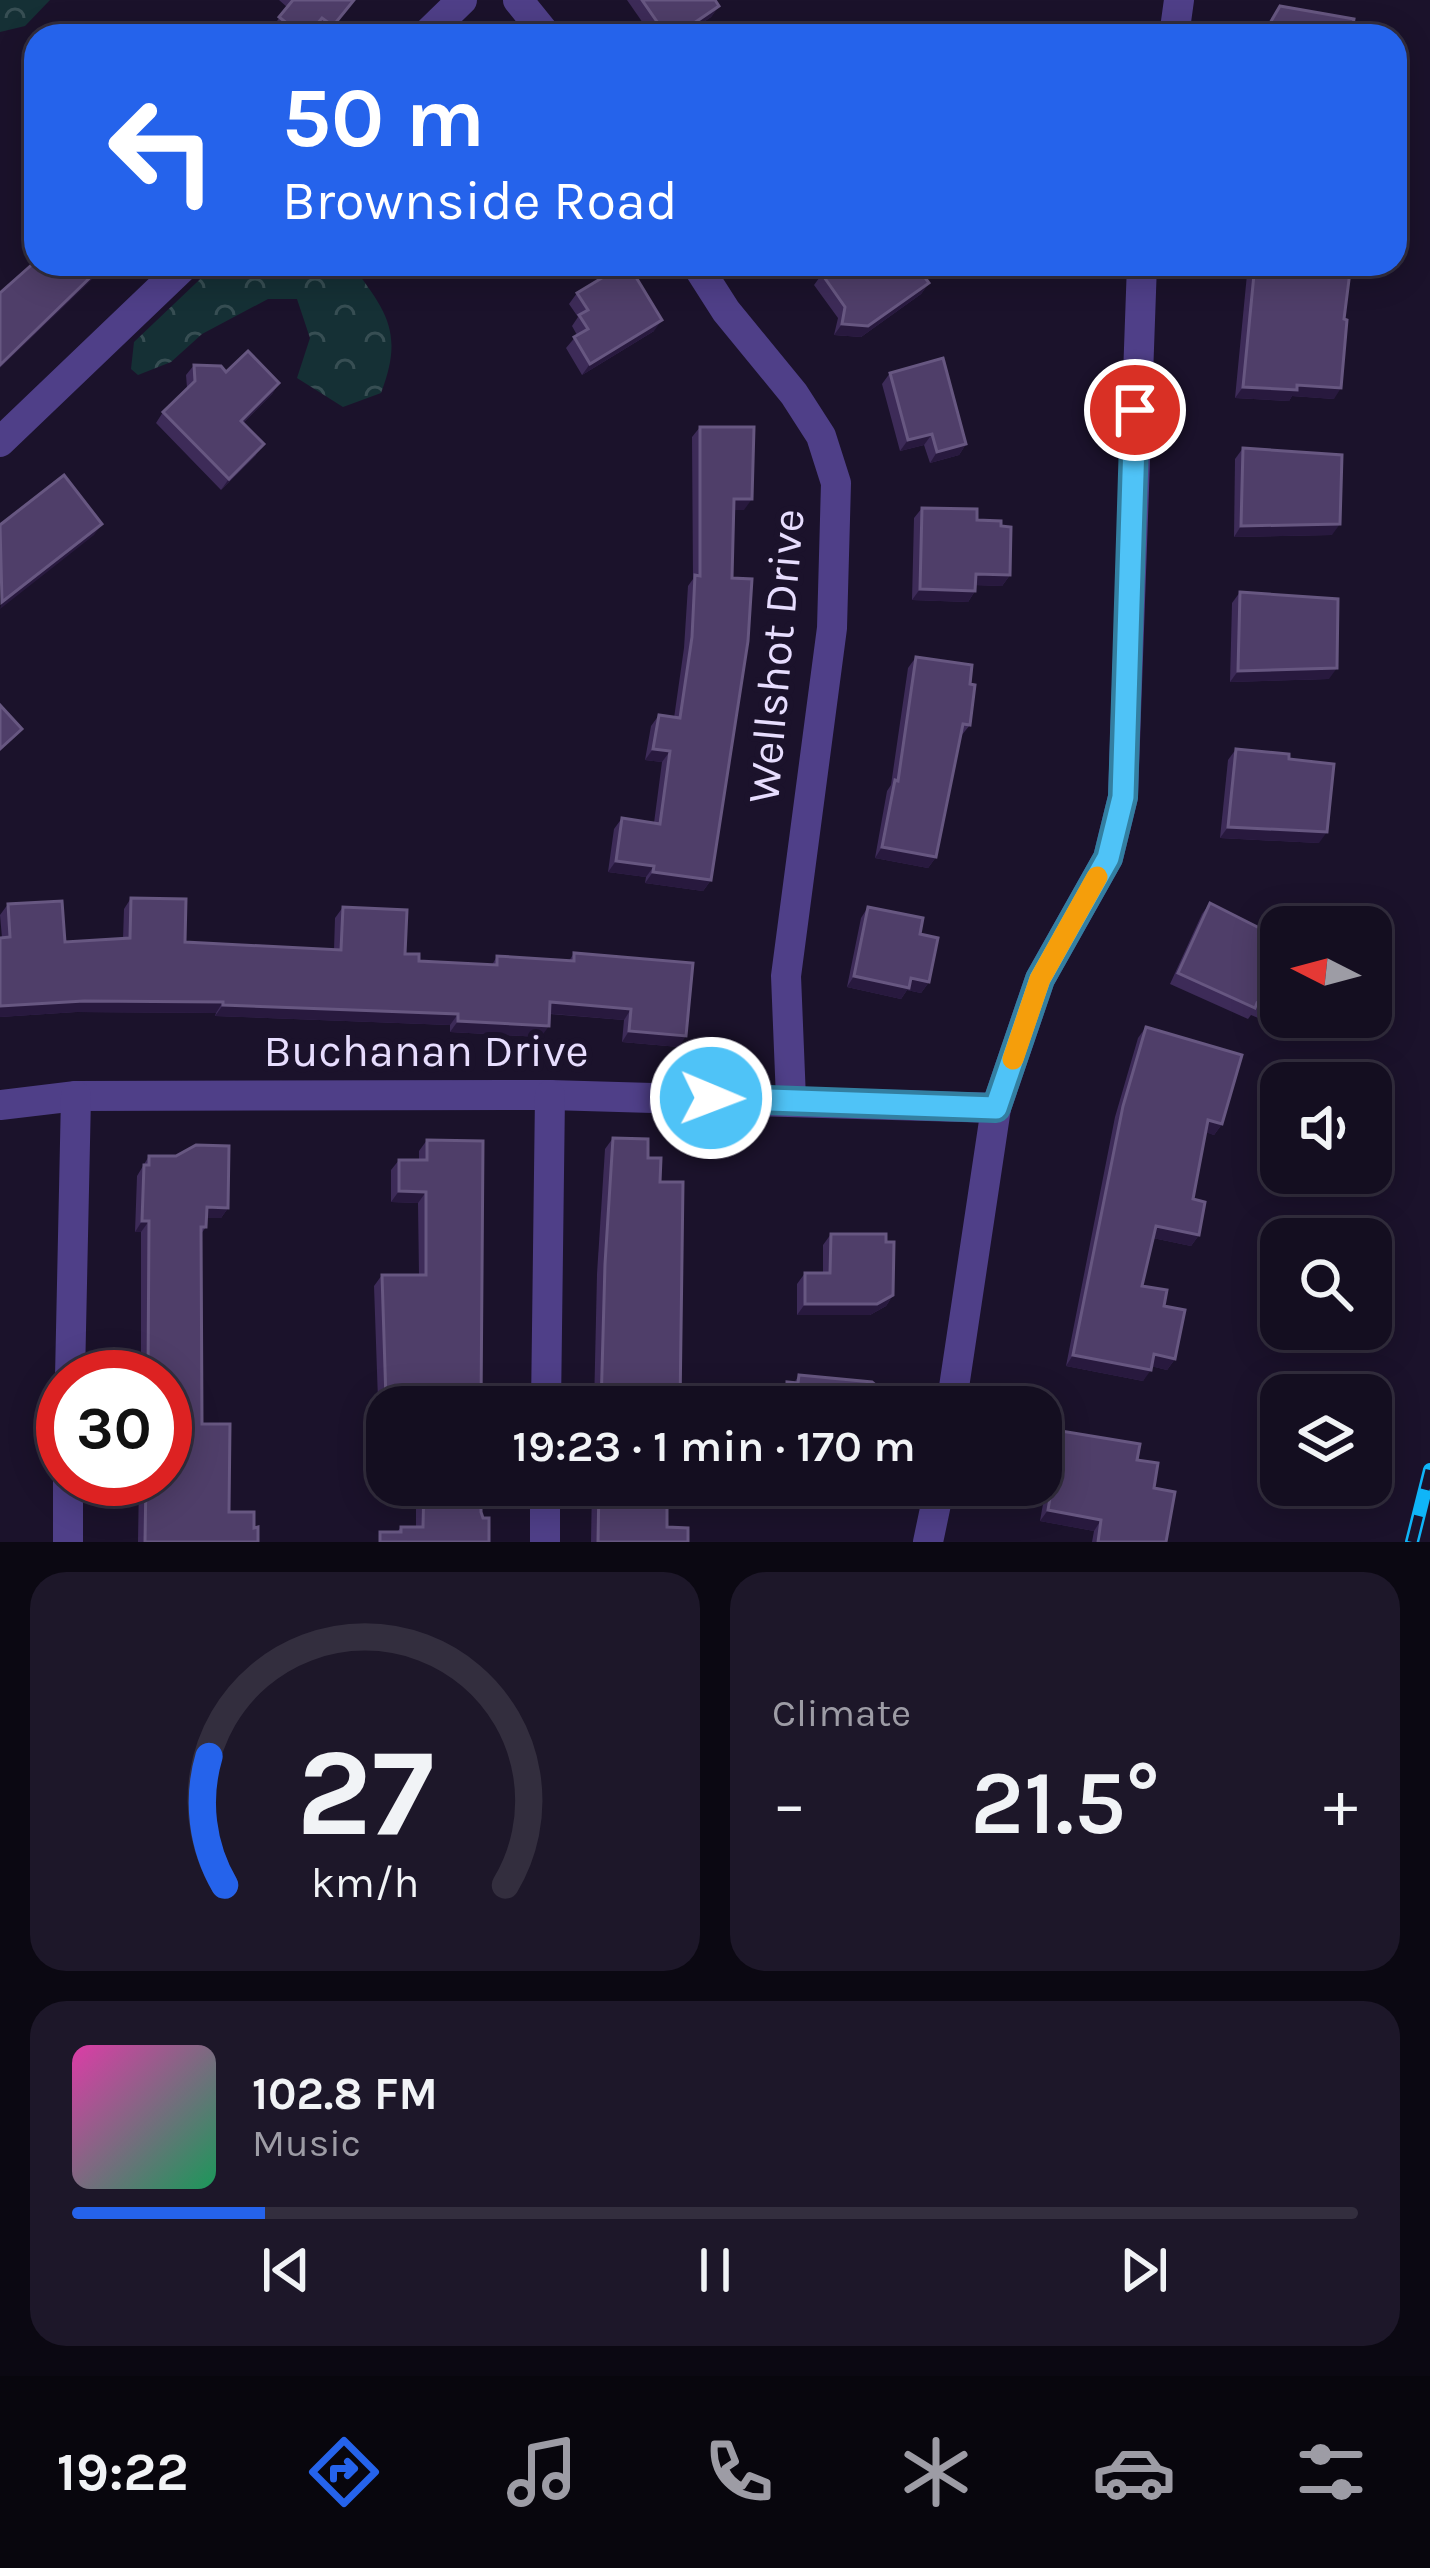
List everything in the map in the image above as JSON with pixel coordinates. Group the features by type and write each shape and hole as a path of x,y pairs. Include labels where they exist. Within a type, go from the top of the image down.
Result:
{"street":[{"path":"437,24 462,0"},
{"path":"518,0 537,24"},
{"path":"0,442 173,276"},
{"name":"Wellshot Drive","path":"704,276 821,436 836,484 832,628 786,976 791,1099"},
{"path":"954,1386 996,1108 1040,979 1108,858 1123,797 1142,276"},
{"path":"546,1386 550,1095"},
{"name":"Buchanan Drive","path":"0,1105 76,1096 550,1095 996,1108"},
{"path":"71,1350 76,1096"},
{"path":"68,1506 68,1542"},
{"path":"545,1506 545,1542"},
{"path":"928,1542 936,1506"}],"green space":[{"path":"0,0 50,0 24,26 0,32"},
{"path":"203,276 360,276 388,324 391,354 381,393 343,407 297,378 310,338 297,299 268,299 202,334 171,362 138,375 131,369 134,342"}],"building":[{"path":"293,0 354,0 335,24 322,18 317,24 288,24 279,17"},
{"path":"642,0 715,0 719,6 693,24 659,24"},
{"path":"1280,6 1354,19 1353,24 1270,23"},
{"path":"24,272 24,276 92,276 0,365 0,293"},
{"path":"605,276 635,276 662,320 590,364 574,337 588,329 579,315 588,310 577,293"},
{"path":"823,276 924,276 929,283 868,326 842,324 845,307"},
{"path":"1254,276 1349,276 1341,388 1243,387"},
{"path":"248,351 279,383 241,421 264,444 229,479 163,412 195,381 194,365 221,366 226,372"},
{"path":"943,358 966,444 937,452 932,434 908,440 890,373"},
{"path":"700,427 754,427 752,499 734,499 732,578 752,579 748,641 711,880 616,861 622,818 660,824 670,751 653,749 659,715 680,718 695,575 700,576"},
{"path":"1243,448 1342,455 1340,524 1241,526"},
{"path":"64,475 102,524 2,602 0,525"},
{"path":"922,508 977,509 977,520 1001,521 1001,526 1011,527 1010,575 976,574 975,591 920,589"},
{"path":"1240,592 1338,599 1337,668 1238,671"},
{"path":"916,657 972,665 970,684 975,685 970,725 963,724 936,857 882,847 898,781"},
{"path":"0,705 22,729 0,749"},
{"path":"1236,749 1334,764 1327,832 1228,827"},
{"path":"131,898 186,899 185,942 341,950 343,907 407,910 405,954 419,954 419,961 497,965 497,956 574,961 574,953 693,963 686,1036 629,1031 631,1009 550,1002 549,1026 458,1021 458,1014 223,1002 0,1006 0,938 10,937 8,904 62,901 65,942 130,938"},
{"path":"1210,903 1260,928 1260,1004 1255,1008 1178,973"},
{"path":"868,907 923,918 920,934 938,938 929,982 911,978 909,988 854,976"},
{"path":"1146,1027 1242,1055 1222,1124 1208,1120 1193,1199 1205,1202 1199,1235 1156,1226 1142,1286 1167,1290 1164,1306 1185,1310 1175,1359 1154,1354 1151,1370 1073,1355 1123,1106"},
{"path":"613,1138 648,1139 648,1158 661,1158 660,1182 683,1182 680,1386 602,1386"},
{"path":"427,1140 483,1141 481,1386 386,1386 382,1275 426,1275 426,1192 399,1191 399,1160 427,1160"},
{"path":"196,1145 229,1146 228,1208 207,1207 206,1227 201,1227 202,1424 230,1424 229,1512 254,1512 258,1542 145,1542 146,1506 192,1506 192,1350 148,1350 149,1221 142,1221 144,1165 149,1165 149,1156 176,1156"},
{"path":"831,1234 886,1234 886,1242 894,1242 893,1295 877,1304 805,1304 805,1273 830,1273"},
{"path":"799,1375 877,1386 787,1386 787,1382 798,1383"},
{"path":"1062,1431 1140,1444 1137,1460 1158,1463 1154,1488 1175,1492 1166,1542 1098,1542 1101,1520 1048,1510 1049,1506 1062,1506"},
{"path":"424,1506 481,1506 483,1518 489,1518 489,1542 380,1542 380,1532 423,1527"},
{"path":"599,1506 667,1506 667,1527 688,1528 688,1542 598,1542"}],"railway":[{"path":"1412,1542 1430,1470"}],"slow traffic":[{"path":"1013,1059 1040,979 1097,877"}],"route":[{"path":"711,1098 996,1108 1040,979 1108,858 1123,797 1135,410"}]}
